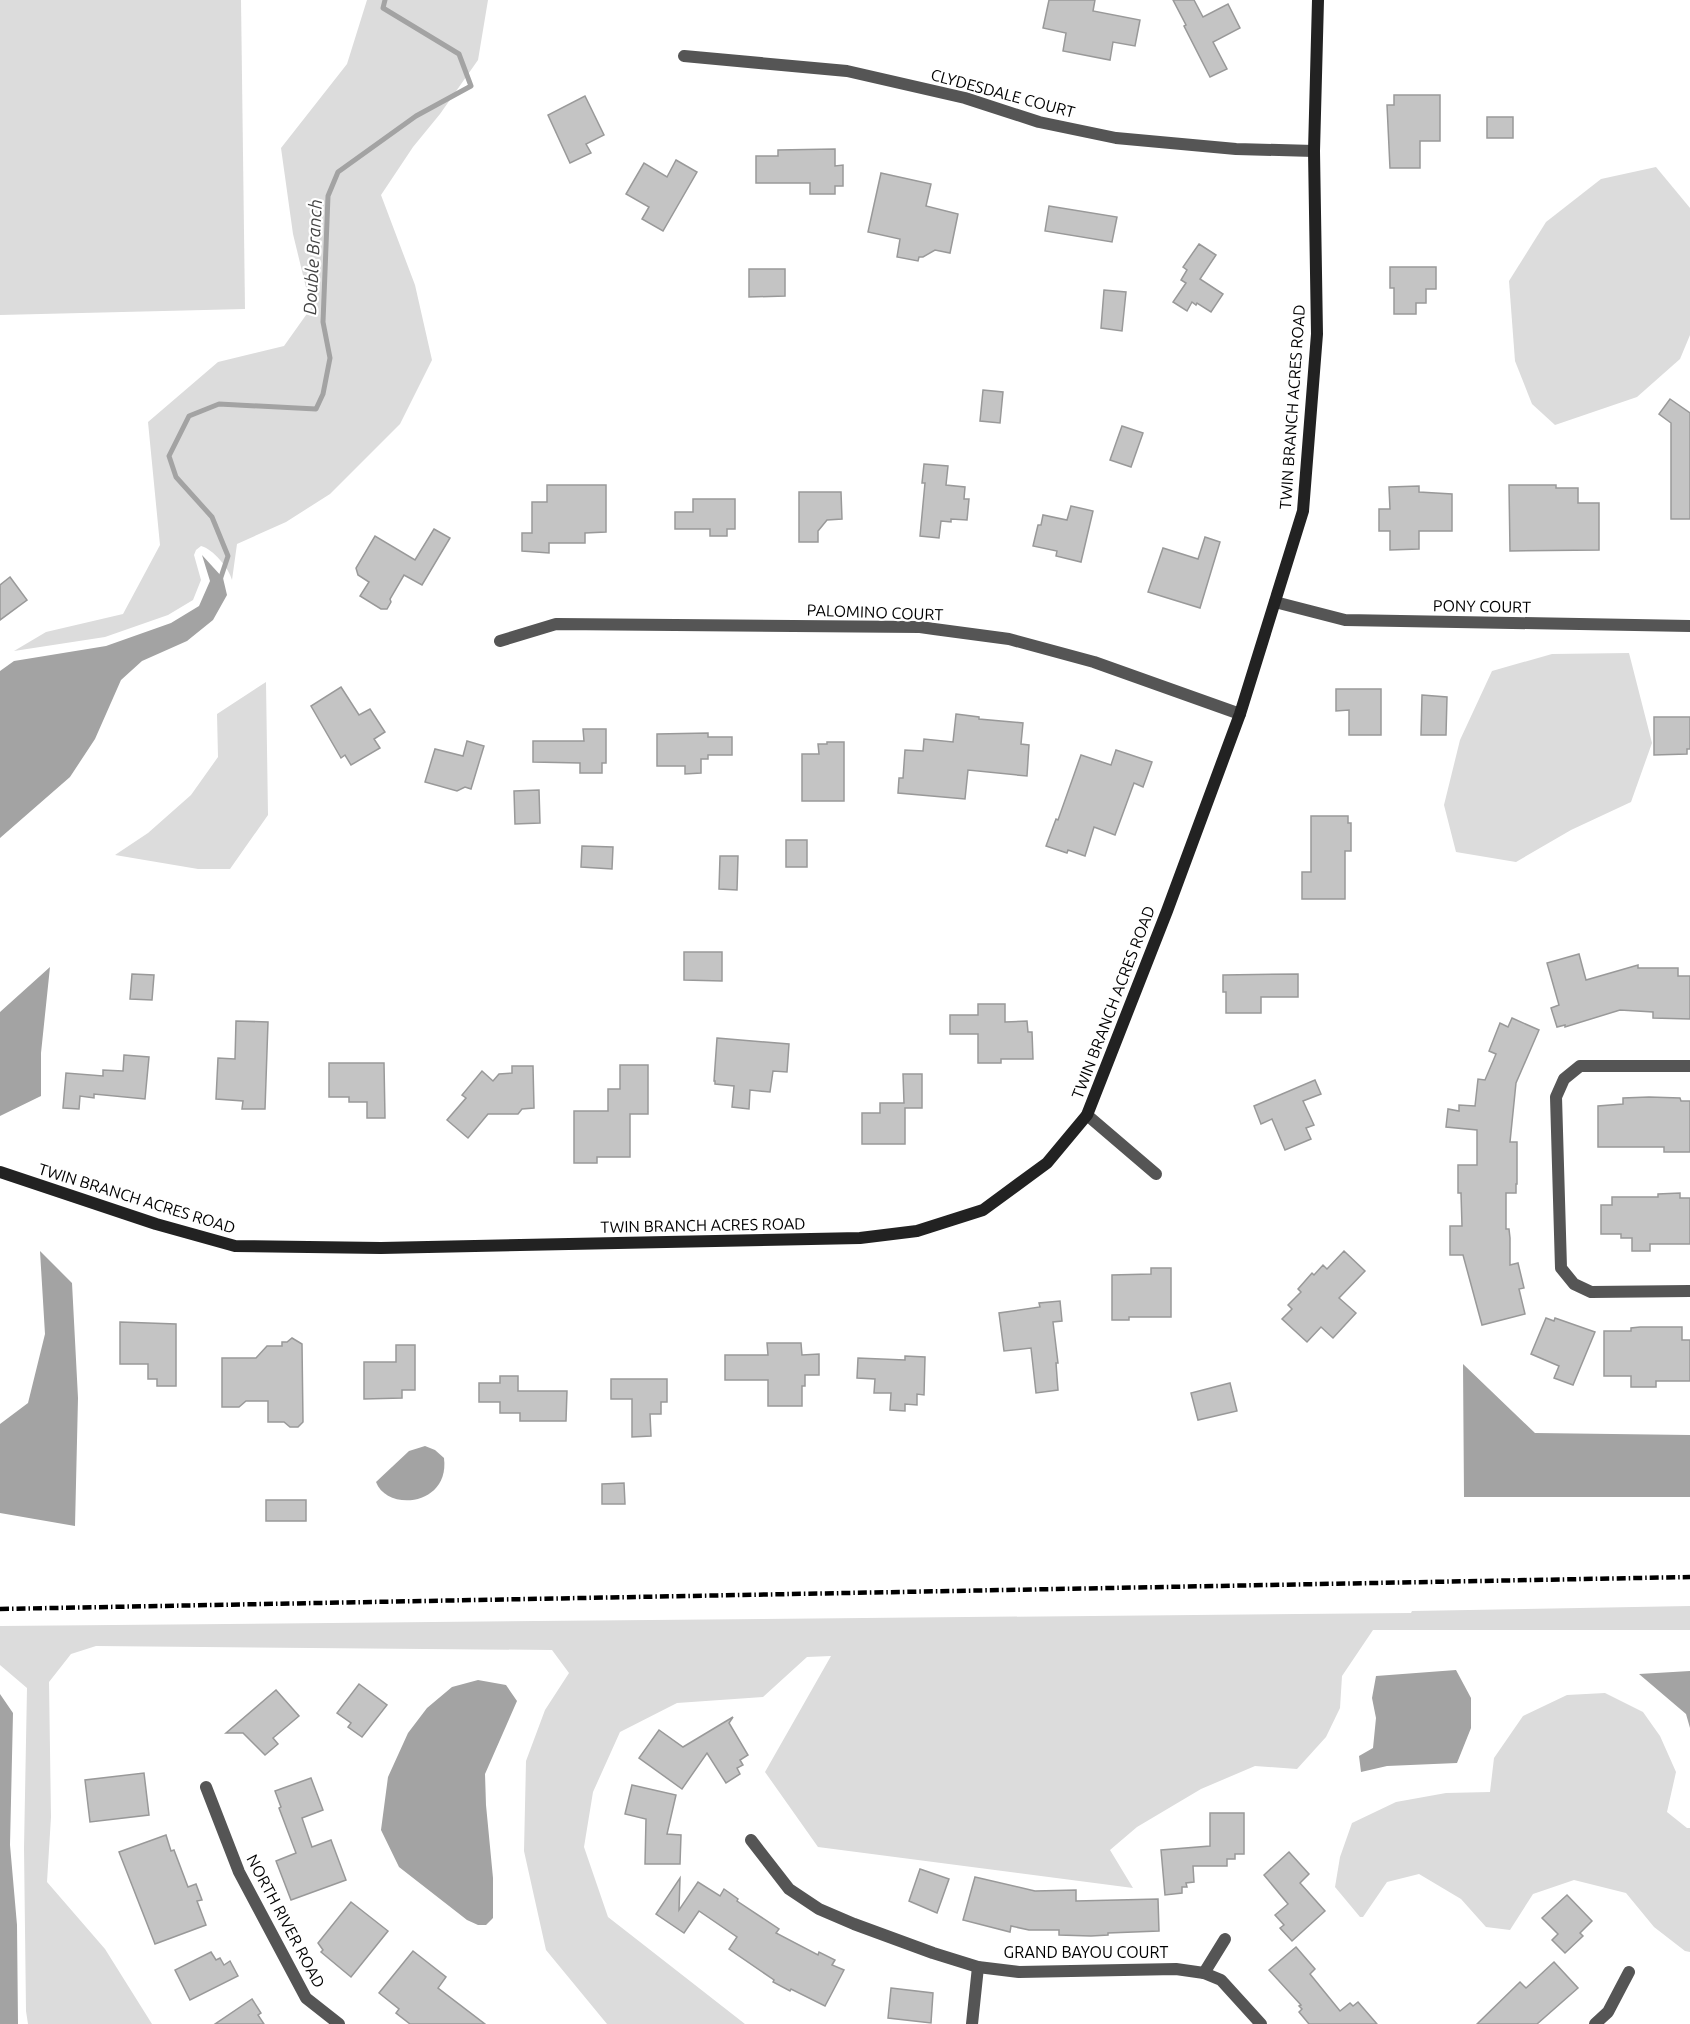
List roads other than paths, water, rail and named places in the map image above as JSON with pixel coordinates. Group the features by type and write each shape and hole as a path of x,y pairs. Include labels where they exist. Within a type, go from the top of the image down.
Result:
{"street":[{"name":"TWIN BRANCH ACRES ROAD","path":"0,1172 156,1224 235,1246 381,1248 860,1238 917,1231 983,1210 1047,1163 1087,1115 1167,911 1240,714 1303,511 1317,334 1314,152 1318,0"},
{"name":"CLYDESDALE COURT","path":"684,56 847,71 966,98 1039,122 1116,138 1236,149 1314,152"},
{"name":"PONY COURT","path":"1275,602 1345,620 1690,626"},
{"name":"PALOMINO COURT","path":"500,641 556,624 920,627 1009,639 1095,662 1240,714"},
{"path":"1690,1066 1580,1066 1564,1079 1556,1097 1561,1268 1574,1284 1591,1292 1690,1291"},
{"path":"1087,1115 1156,1174"},
{"name":"NORTH RIVER ROAD","path":"206,1787 239,1872 306,1998 339,2024"},
{"name":"GRAND BAYOU COURT","path":"751,1840 789,1889 819,1909 854,1924 978,1967 1019,1972 1176,1969 1204,1973 1221,1980 1261,2024"},
{"path":"1204,1973 1225,1939"},
{"path":"972,2024 978,1967"},
{"path":"1595,2024 1608,2012 1629,1972"}],"waterway":[{"name":"Double Branch","path":"219,583 228,556 212,517 176,477 169,456 189,416 219,404 316,409 323,394 330,358 323,322 328,196 338,172 416,116 471,86 459,54 383,8 385,0"}],"railway":[{"path":"0,1609 1690,1577"}]}
